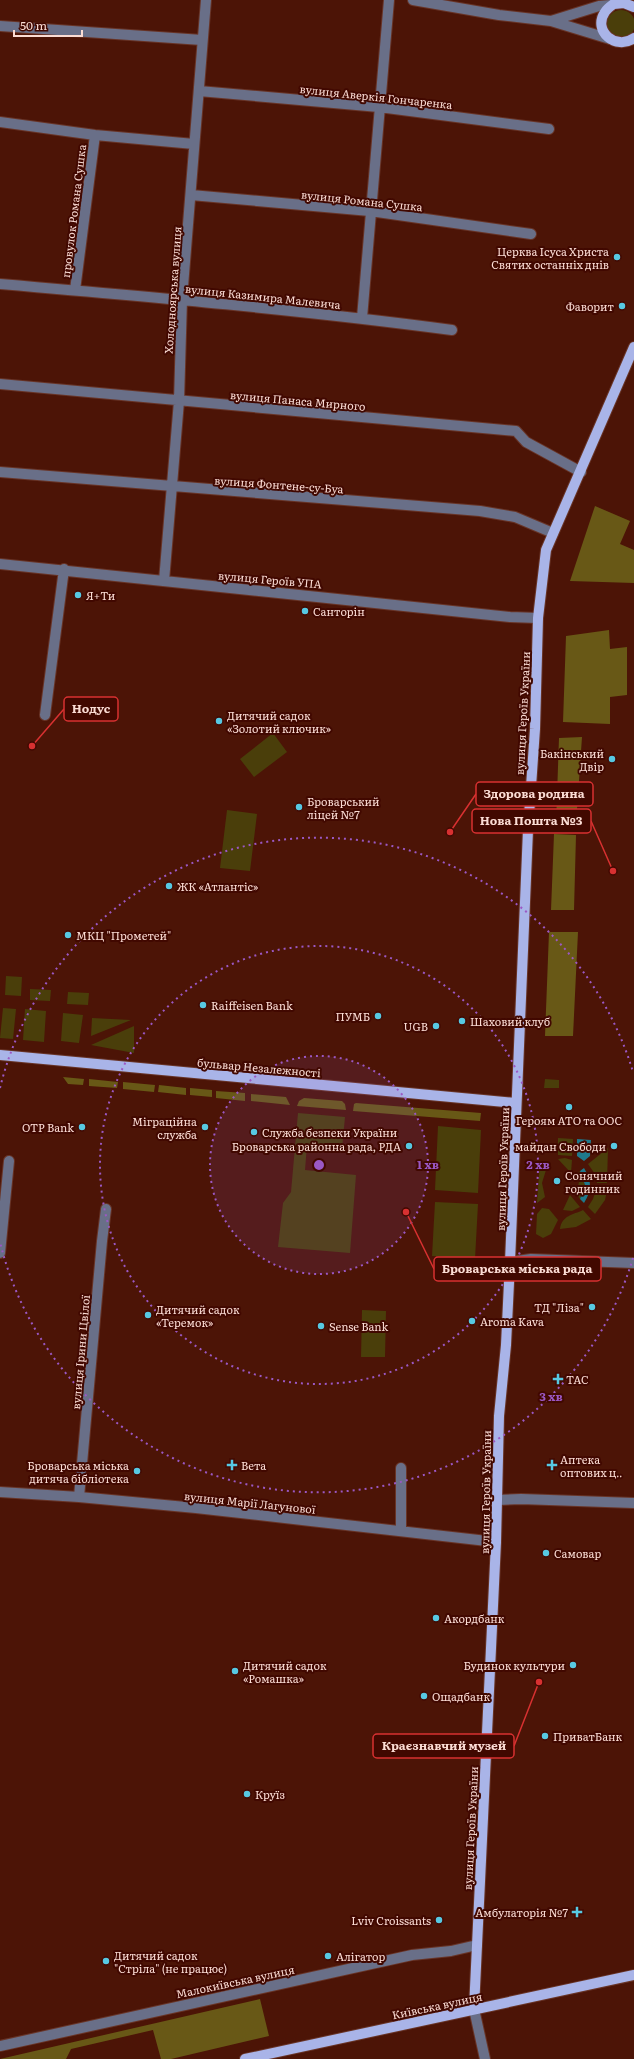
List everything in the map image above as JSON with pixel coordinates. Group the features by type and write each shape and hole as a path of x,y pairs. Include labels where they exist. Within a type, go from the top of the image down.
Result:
{"main road":[{"path":"634,7 624,3 615,3 604,12 601,22 603,31 614,41 634,49"},
{"path":"614,41 627,42 634,38"},
{"name":"вулиця Героїв України","path":"474,2009 496,1542 499,1416 506,1345 528,830 535,729 538,618 546,550 634,347"},
{"name":"бульвар Незалежності","path":"0,1055 516,1103"},
{"name":"Київська вулиця","path":"245,2059 634,1975"}],"street":[{"name":"Холодноярська вулиця","path":"164,581 179,401 182,299 206,0"},
{"path":"362,318 389,0"},
{"path":"413,0 499,15 550,21 614,41"},
{"path":"550,21 599,6 615,3"},
{"path":"0,26 202,40"},
{"name":"вулиця Аверкія Гончаренка","path":"199,91 379,107 549,129"},
{"path":"0,122 95,135 194,144"},
{"name":"провулок Романа Сушка","path":"75,290 95,135"},
{"name":"вулиця Романа Сушка","path":"191,195 370,211 531,234"},
{"name":"вулиця Казимира Малевича","path":"0,284 182,299 362,318 452,330"},
{"name":"вулиця Панаса Мирного","path":"0,384 516,431 526,442 581,472"},
{"name":"вулиця Фонтене-су-Буа","path":"0,472 172,488 480,511 515,517 553,533"},
{"name":"вулиця Героїв УПА","path":"0,564 64,569 164,581 510,617 538,618"},
{"path":"45,715 64,569"},
{"path":"0,1253 8,1161"},
{"name":"вулиця Ірини Цвілої","path":"80,1497 106,1209"},
{"path":"510,1262 531,1259 634,1263"},
{"path":"401,1468 401,1530"},
{"name":"вулиця Марії Лагунової","path":"0,1492 80,1497 401,1530 496,1542"},
{"path":"497,1500 521,1498 634,1503"},
{"name":"Малокиївська вулиця","path":"0,2046 412,1955 451,1951 477,1945"},
{"path":"474,2009 486,2059"}],"shaded area":[{"path":"621,10 631,14 635,24 631,34 621,38 611,34 607,24 611,14"},
{"path":"595,506 630,521 620,544 634,550 634,583 570,581"},
{"path":"609,630 610,649 627,647 627,695 610,697 610,724 563,722 566,636"},
{"path":"273,733 287,752 254,777 240,759"},
{"path":"582,737 576,824 556,824 559,738"},
{"path":"227,810 257,814 250,871 220,868"},
{"path":"554,834 576,835 574,910 551,910"},
{"path":"549,932 578,932 573,1036 545,1036"},
{"path":"6,976 22,977 21,996 5,995"},
{"path":"30,989 51,990 50,1001 30,1000"},
{"path":"68,992 89,993 88,1005 67,1004"},
{"path":"3,1008 16,1009 13,1039 0,1038"},
{"path":"25,1009 46,1011 44,1042 23,1040"},
{"path":"63,1013 83,1015 79,1043 61,1041"},
{"path":"92,1018 131,1020 91,1036"},
{"path":"134,1026 134,1053 91,1045"},
{"path":"63,1077 84,1079 83,1085 68,1084"},
{"path":"89,1079 118,1082 117,1088 89,1086"},
{"path":"545,1079 559,1080 559,1088 544,1088"},
{"path":"123,1082 155,1085 154,1092 123,1089"},
{"path":"159,1085 186,1088 186,1095 158,1092"},
{"path":"190,1088 212,1090 212,1097 190,1095"},
{"path":"216,1091 245,1093 245,1101 216,1098"},
{"path":"251,1094 286,1097 290,1105 251,1101"},
{"path":"304,1098 342,1101 345,1104 346,1110 297,1106 299,1101"},
{"path":"354,1104 481,1113 480,1121 353,1111"},
{"path":"298,1113 345,1117 342,1149 307,1145 305,1170 356,1175 350,1253 278,1247 283,1203 291,1192"},
{"path":"438,1126 481,1130 478,1193 435,1190"},
{"path":"558,1138 573,1139 572,1156 558,1155"},
{"path":"608,1148 607,1183 597,1183 595,1174 588,1164"},
{"path":"565,1158 572,1160 571,1173 558,1159"},
{"path":"540,1161 546,1170 542,1183 545,1197 537,1203"},
{"path":"580,1171 585,1185 580,1199 576,1194 579,1182 575,1175"},
{"path":"596,1190 607,1191 605,1200 595,1214 588,1207"},
{"path":"570,1195 580,1207 572,1211 563,1210"},
{"path":"435,1202 478,1204 475,1259 432,1256"},
{"path":"542,1208 549,1209 558,1220 551,1234 543,1238 536,1234 537,1214"},
{"path":"583,1210 591,1219 576,1227 560,1229 561,1224 566,1218"},
{"path":"362,1310 386,1311 385,1357 361,1357"},
{"path":"260,1999 269,2036 171,2059 161,2059 153,2030 71,2049 66,2059 0,2059"}],"water":[{"path":"577,1139 591,1140 590,1156 584,1161 577,1156"},
{"path":"584,1168 590,1181 590,1190 584,1203 580,1199 585,1185 580,1171"}],"place":[{"name":"Церква Ісуса Христа Святих останніх днів","path":"617,257"},
{"name":"Фаворит","path":"622,306"},
{"name":"Я+Ти","path":"78,595"},
{"name":"Санторін","path":"305,611"},
{"name":"Дитячий садок «Золотий ключик»","path":"219,721"},
{"name":"Нодус","path":"32,746"},
{"name":"Бакінський Двір","path":"612,759"},
{"name":"Броварський ліцей №7","path":"299,807"},
{"name":"Здорова родина","path":"450,832"},
{"name":"Нова Пошта №3","path":"613,871"},
{"name":"ЖК «Атлантіс»","path":"169,886"},
{"name":"МКЦ \"Прометей\"","path":"68,935"},
{"name":"Raiffeisen Bank","path":"203,1005"},
{"name":"ПУМБ","path":"378,1016"},
{"name":"Шаховий клуб","path":"462,1021"},
{"name":"UGB","path":"436,1026"},
{"name":"Героям АТО та ООС","path":"569,1107"},
{"name":"OTP Bank","path":"82,1127"},
{"name":"Міграційна служба","path":"205,1127"},
{"name":"Служба безпеки України","path":"254,1132"},
{"name":"Броварська районна рада, РДА","path":"409,1146"},
{"name":"майдан Свободи","path":"614,1146"},
{"name":"Сонячний годинник","path":"557,1181"},
{"name":"Броварська міська рада","path":"406,1212"},
{"name":"ТД \"Ліза\"","path":"592,1307"},
{"name":"Дитячий садок «Теремок»","path":"148,1315"},
{"name":"Aroma Kava","path":"472,1321"},
{"name":"Sense Bank","path":"321,1326"},
{"name":"ТАС","path":"558,1379"},
{"name":"Вета","path":"232,1465"},
{"name":"Аптека оптових ц‥","path":"552,1465"},
{"name":"Броварська міська дитяча бібліотека","path":"137,1471"},
{"name":"Самовар","path":"546,1553"},
{"name":"Акордбанк","path":"436,1618"},
{"name":"Будинок культури","path":"573,1665"},
{"name":"Дитячий садок «Ромашка»","path":"235,1671"},
{"name":"Краєзнавчий музей","path":"539,1682"},
{"name":"Ощадбанк","path":"424,1696"},
{"name":"ПриватБанк","path":"545,1736"},
{"name":"Круїз","path":"247,1794"},
{"name":"Амбулаторія №7","path":"577,1912"},
{"name":"Lviv Croissants","path":"439,1920"},
{"name":"Алігатор","path":"328,1956"},
{"name":"Дитячий садок \"Стріла\" (не працює)","path":"106,1961"}]}
